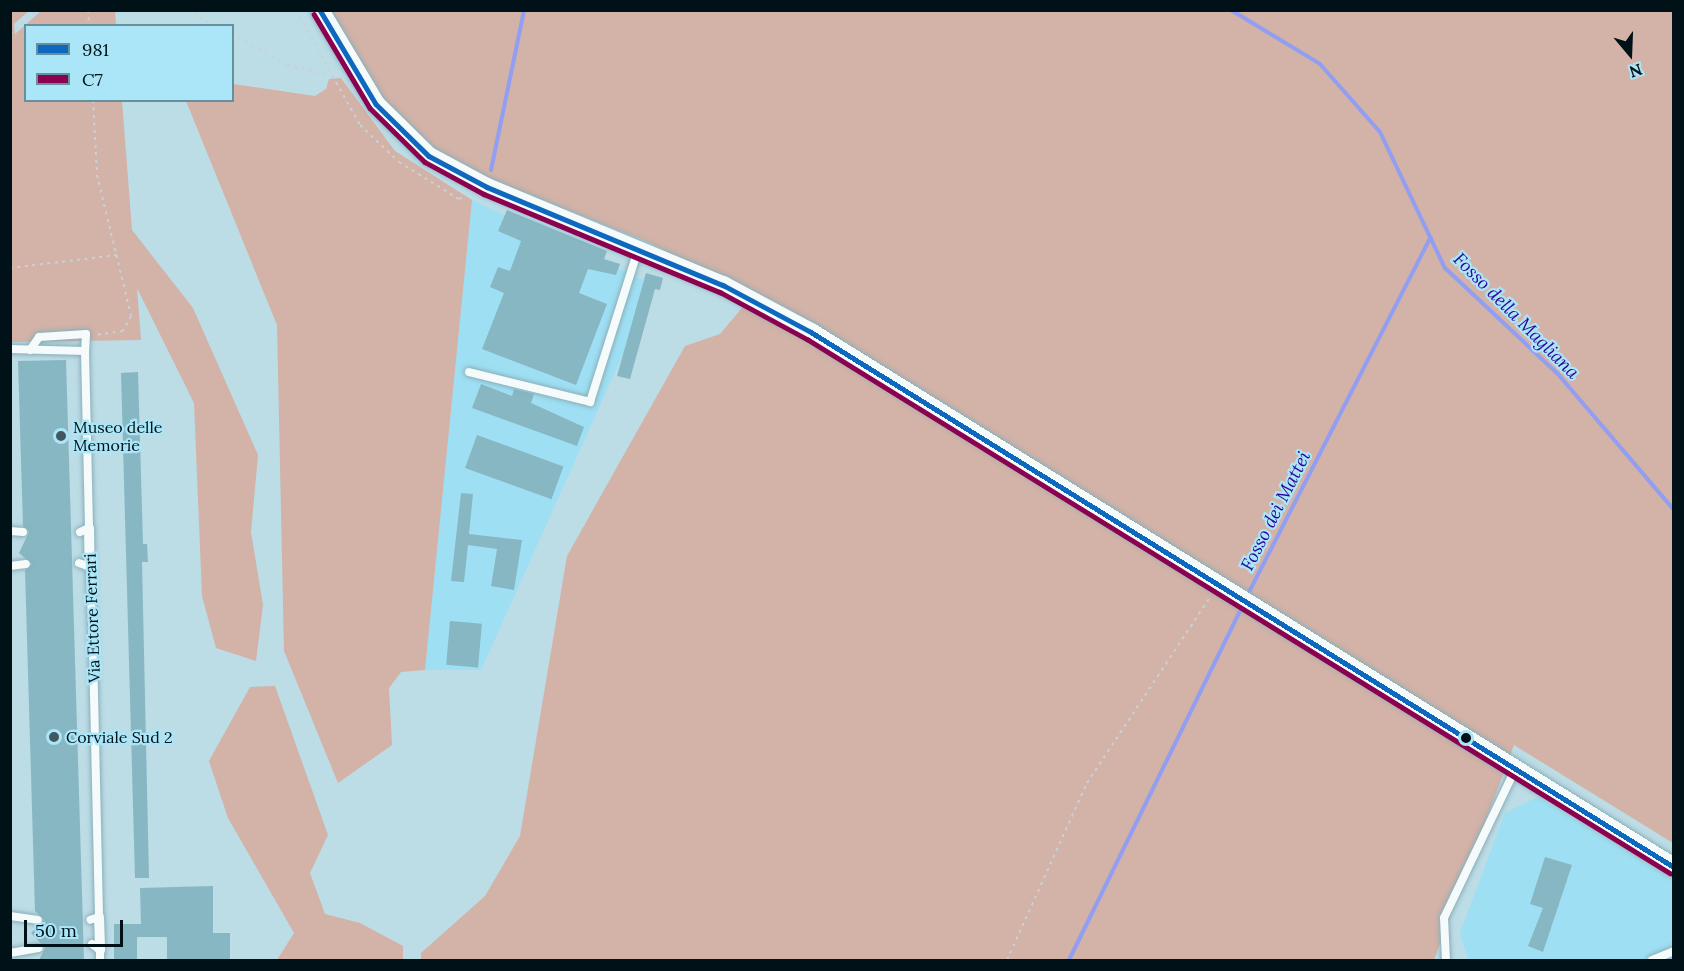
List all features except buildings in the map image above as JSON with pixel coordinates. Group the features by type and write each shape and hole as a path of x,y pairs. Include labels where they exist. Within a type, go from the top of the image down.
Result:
{"street":[{"path":"320,10 376,104 408,140 487,187 639,248 811,332 1674,867"},
{"name":"Via Ettore Ferrari","path":"84,530 85,565"},
{"name":"Via Ettore Ferrari","path":"94,918 98,951"}],"lane":[{"path":"469,372 590,402 639,248"},
{"path":"30,350 39,337 86,334"},
{"name":"Via Ettore Ferrari","path":"84,530 86,334"},
{"path":"10,349 86,351"},
{"path":"10,531 23,532"},
{"path":"10,566 27,564"},
{"name":"Via Ettore Ferrari","path":"85,565 94,918"},
{"path":"1446,960 1444,918 1516,769"},
{"path":"10,916 38,920"},
{"path":"10,953 39,948"},
{"path":"1652,960 1674,951"}],"path":[{"path":"10,34 37,10"},
{"path":"187,10 212,24"},
{"path":"296,10 333,76 352,116 399,162 459,199 487,187"},
{"path":"234,35 287,65 333,76"},
{"path":"86,334 109,336 129,322 131,308 97,176 93,102"},
{"path":"10,268 117,255"},
{"path":"1007,960 1087,783 1222,586"}],"shaded area":[{"path":"10,11 29,11 14,24 15,34 24,26 24,102 122,102 132,230 193,308 258,455 251,532 263,605 256,661 216,648 202,596 194,403 137,288 141,340 11,342"},
{"path":"41,11 115,11 116,24 26,24"},
{"path":"325,11 1673,11 1673,843 1514,745 1434,960 421,960 421,953 485,896 520,836 567,556 685,346 720,334 742,308 775,304 648,242 465,169 410,134 357,64"},
{"path":"341,78 395,151 472,200 425,670 401,672 389,688 392,745 338,783 284,651 277,325 186,102 234,102 234,84 315,96 326,89 329,79"},
{"path":"472,200 654,285 481,670 425,670"},
{"path":"275,686 328,835 310,873 325,914 360,923 403,946 403,960 277,960 294,933 228,818 209,761 250,687"},
{"path":"1538,797 1673,880 1673,960 1468,960 1460,933 1505,813"}],"waterway":[{"path":"491,170 524,10"},
{"name":"Fosso della Magliana","path":"1231,10 1320,64 1380,132 1445,268 1557,373 1674,510"},
{"name":"Fosso dei Mattei","path":"1247,596 1431,237"},
{"name":"Fosso dei Mattei","path":"1069,960 1243,605"}],"transit line":[{"name":"981","path":"320,10 376,104 429,156 487,187 723,285 811,332 1674,867"},
{"name":"C7","path":"314,14 370,108 425,162 484,194 720,292 807,339 1670,873"}],"place":[{"name":"Museo delle Memorie","path":"61,436"},
{"name":"Corviale Sud 2","path":"54,737"}]}
